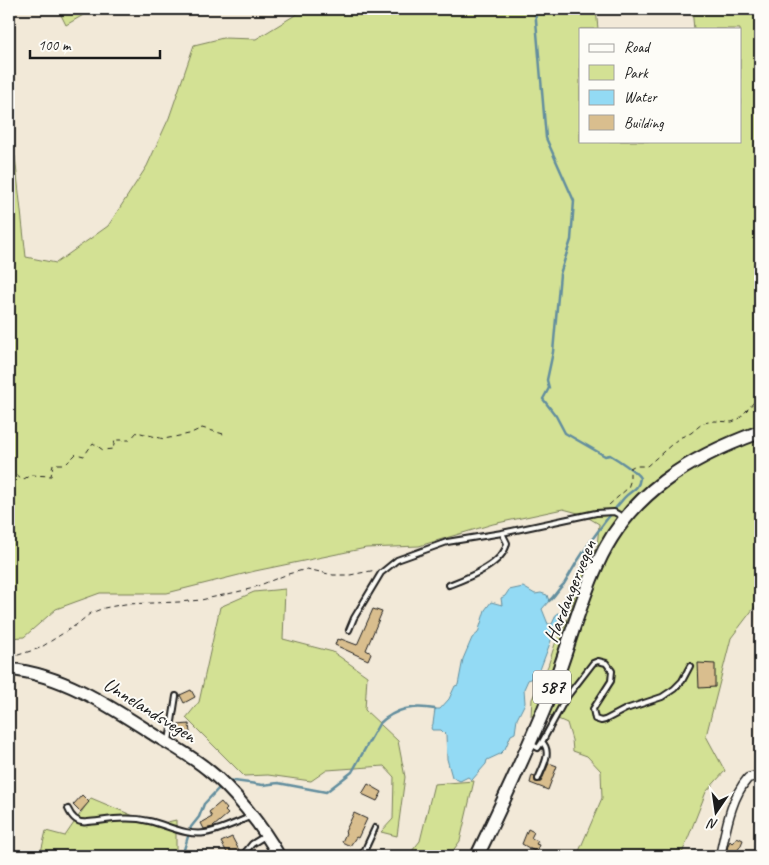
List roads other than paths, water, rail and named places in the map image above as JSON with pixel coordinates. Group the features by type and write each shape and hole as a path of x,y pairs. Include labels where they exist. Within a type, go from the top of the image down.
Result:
{"main road":[{"name":"Hardangervegen","path":"477,856 554,685 597,564 624,518 645,496 672,475 714,452 760,432"},
{"name":"Unnelandsvegen","path":"9,669 43,675 86,692 207,768 252,816 279,856"}],"street":[{"path":"720,856 728,820 741,789 748,778 760,774"}],"lane":[{"path":"350,630 354,618 381,572 397,560 446,542 502,533 596,513 614,512 624,518"},
{"path":"449,585 488,567 503,552 507,543 502,533"},
{"path":"529,744 538,748 566,698 593,663 598,661 606,663 612,671 608,686 593,709 595,719 601,721 626,709 662,697 678,685 690,666"},
{"path":"168,744 176,696"},
{"path":"538,779 548,753 547,748 542,742"},
{"path":"68,809 74,818 83,823 117,818 134,818 190,833 210,832 252,816"},
{"path":"362,856 376,828"},
{"path":"242,856 252,844 267,836"}],"water":[{"path":"523,587 535,594 547,595 549,601 542,609 548,624 552,624 557,613 561,614 538,675 528,680 524,689 525,703 517,719 515,733 511,735 505,749 500,754 487,760 486,764 472,780 468,777 460,781 452,777 447,759 446,735 441,730 432,730 431,728 435,709 440,709 449,699 455,686 458,685 463,659 472,638 478,633 485,610 491,602 502,605 501,598 509,590"}],"waterway":[{"path":"535,9 546,138 574,201 571,240 560,274 553,352 547,380 549,388 543,399 556,416 565,433 605,456 610,455 631,469 640,478 636,488 624,498 608,518 564,584 549,601"},
{"path":"227,780 263,785 278,783 326,792 352,772 379,724 385,719 405,709 419,707 435,709"},
{"path":"182,856 191,827 199,817 204,804 220,787"}]}
